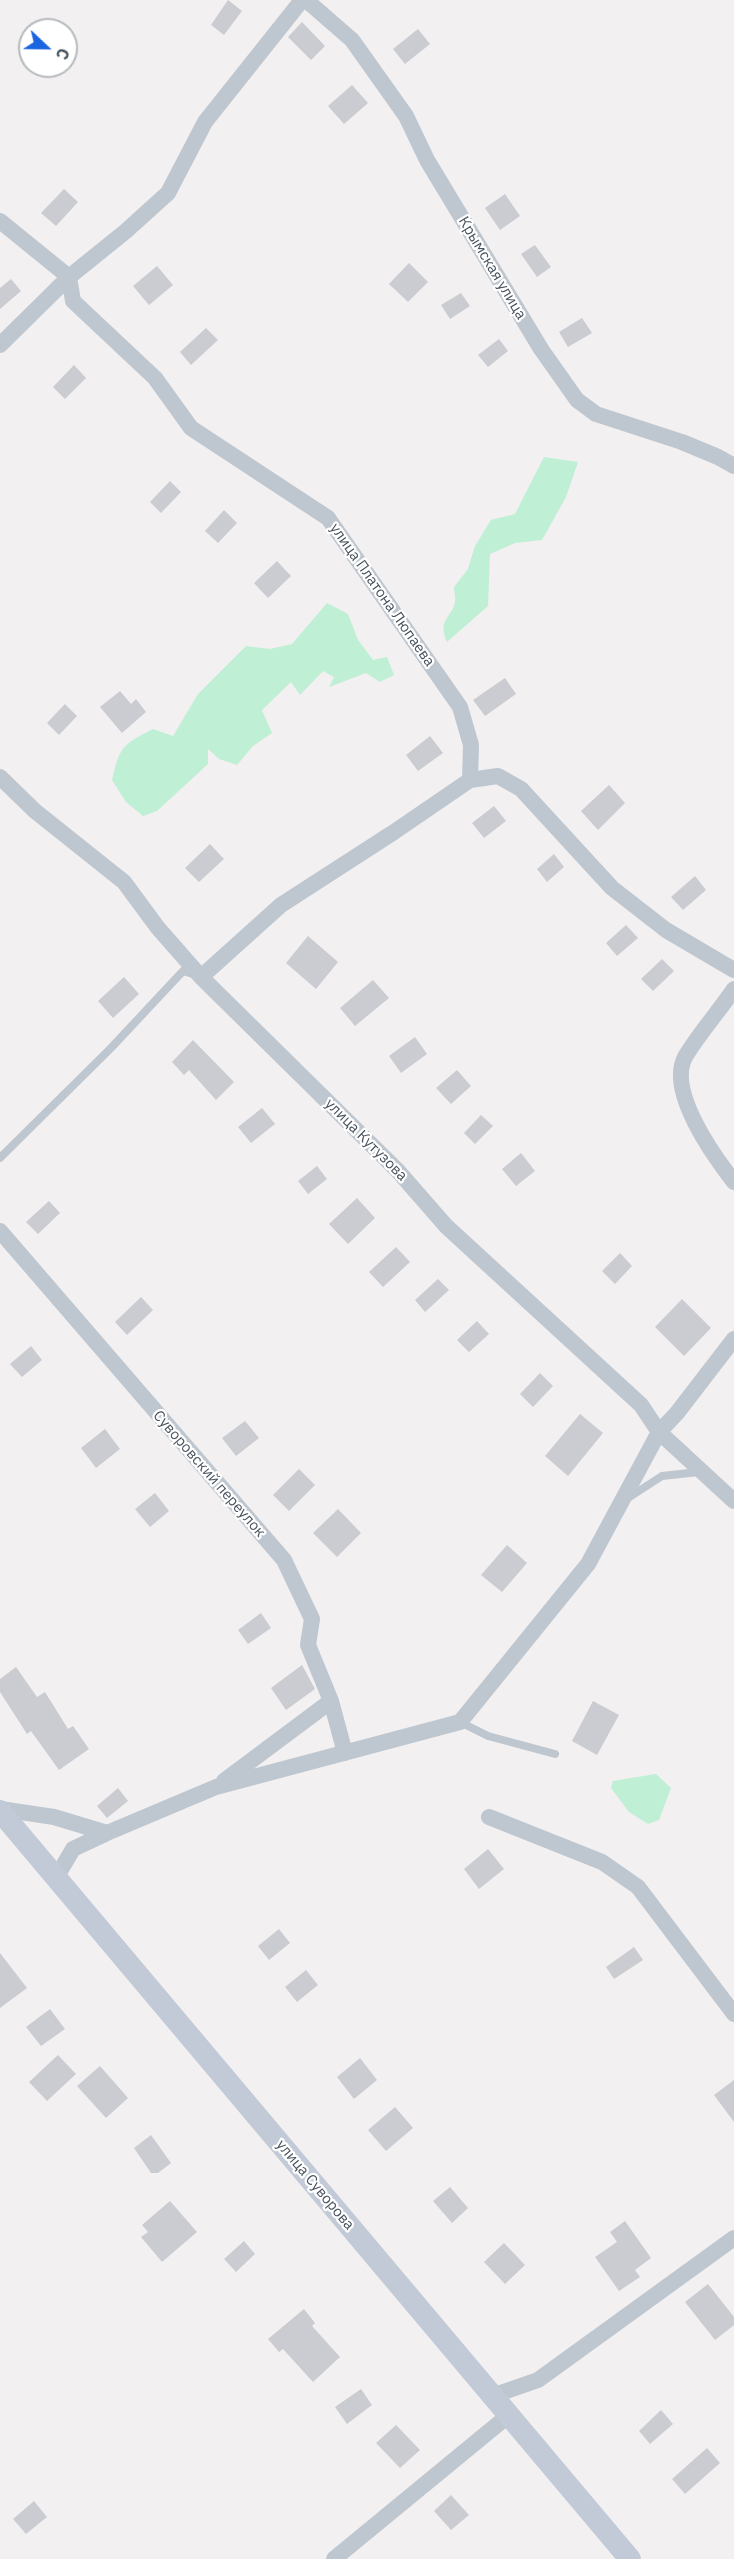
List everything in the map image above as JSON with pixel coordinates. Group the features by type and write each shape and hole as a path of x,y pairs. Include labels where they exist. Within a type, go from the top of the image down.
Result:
{"street":[{"path":"0,345 69,276 126,231 168,193 205,122 304,0"},
{"name":"Крымская улица","path":"304,0 352,40 406,116 427,160 541,349 577,400 596,414 682,442 718,456 734,466"},
{"path":"0,220 69,276"},
{"name":"улица Платона Люпаева","path":"69,276 74,301 154,378 191,428 328,518 460,707 471,745 470,780"},
{"name":"улица Кутузова","path":"0,777 35,811 124,882 158,928 201,977 398,1171 447,1226 641,1405 659,1432 699,1472 734,1501"},
{"path":"201,977 281,905 470,780 498,777 521,789 612,888 666,930 734,970"},
{"path":"734,989 684,1058 681,1078 684,1099 705,1139 734,1182"},
{"name":"Суворовский переулок","path":"0,1231 284,1560 312,1619 308,1645 331,1701 345,1753"},
{"path":"56,1878 73,1849 216,1787 460,1722 588,1564 659,1432 734,1339"},
{"path":"216,1787 331,1701"},
{"path":"0,1810 54,1817 107,1833"},
{"name":"улица Суворова","path":"0,1810 630,2559"},
{"path":"489,1817 602,1862 638,1887 734,2014"},
{"path":"492,2396 538,2380 734,2238"},
{"path":"334,2559 508,2415"}],"lane":[{"path":"0,1158 111,1048 183,971 201,977"},
{"path":"622,1502 662,1476 699,1472"},
{"path":"460,1722 488,1736 555,1754"}],"green space":[{"path":"544,457 578,462 566,497 542,540 515,543 490,554 488,606 447,642 444,623 455,602 454,587 468,569 475,546 491,520 515,514"},
{"path":"327,603 348,614 358,640 373,660 387,657 394,675 380,682 366,673 329,687 334,677 323,671 300,695 291,682 262,710 272,733 253,746 237,765 219,759 208,749 208,764 157,811 143,816 126,802 112,780 120,753 129,743 153,729 173,736 198,694 246,646 270,649 292,644"},
{"path":"656,1774 671,1788 659,1820 648,1824 629,1812 611,1788 613,1781"}],"building":[{"path":"228,0 242,11 224,35 211,25"},
{"path":"302,22 325,46 311,60 288,37"},
{"path":"418,29 430,44 405,64 393,49"},
{"path":"352,85 368,103 344,124 328,106"},
{"path":"64,189 78,202 56,226 41,213"},
{"path":"505,194 520,216 500,230 485,208"},
{"path":"535,245 551,267 537,277 521,254"},
{"path":"409,263 428,282 408,302 389,284"},
{"path":"157,266 173,285 149,305 133,286"},
{"path":"11,279 21,291 0,309 0,288"},
{"path":"461,293 470,306 450,319 441,305"},
{"path":"582,318 592,333 568,347 559,332"},
{"path":"206,328 218,340 191,365 180,352"},
{"path":"499,339 508,351 488,367 478,355"},
{"path":"74,365 86,378 65,399 53,387"},
{"path":"170,481 181,492 161,513 150,502"},
{"path":"224,510 237,523 218,543 205,531"},
{"path":"277,561 291,576 268,598 254,583"},
{"path":"505,678 516,694 485,716 473,700"},
{"path":"120,691 131,704 136,699 146,712 122,733 100,707"},
{"path":"65,704 77,716 59,735 47,723"},
{"path":"430,736 443,753 418,771 406,755"},
{"path":"609,785 625,803 598,830 581,811"},
{"path":"494,806 506,821 484,838 472,823"},
{"path":"210,844 224,859 199,882 185,868"},
{"path":"554,854 564,867 547,882 537,869"},
{"path":"695,876 706,890 683,910 671,897"},
{"path":"626,925 638,938 617,956 606,943"},
{"path":"308,936 338,962 316,989 286,963"},
{"path":"662,959 674,971 653,991 641,979"},
{"path":"124,977 139,994 113,1018 98,1001"},
{"path":"373,980 389,998 355,1026 340,1008"},
{"path":"415,1037 427,1054 401,1073 389,1056"},
{"path":"193,1040 234,1082 216,1100 189,1070 184,1075 172,1062"},
{"path":"457,1070 471,1086 451,1104 436,1088"},
{"path":"262,1108 275,1124 251,1143 238,1127"},
{"path":"481,1115 493,1126 475,1144 464,1133"},
{"path":"521,1153 535,1171 516,1186 502,1169"},
{"path":"317,1166 327,1179 308,1194 298,1181"},
{"path":"357,1198 375,1218 348,1244 329,1224"},
{"path":"49,1201 60,1213 38,1234 26,1222"},
{"path":"396,1247 410,1262 383,1287 369,1272"},
{"path":"620,1253 632,1266 615,1284 602,1271"},
{"path":"438,1279 449,1290 425,1312 415,1300"},
{"path":"141,1297 153,1310 127,1335 115,1322"},
{"path":"682,1299 711,1328 684,1356 655,1327"},
{"path":"477,1321 489,1334 469,1352 457,1340"},
{"path":"31,1346 42,1360 22,1377 10,1364"},
{"path":"540,1373 553,1386 533,1407 520,1394"},
{"path":"580,1414 603,1433 568,1476 545,1456"},
{"path":"245,1421 259,1438 236,1456 222,1438"},
{"path":"105,1429 120,1449 96,1468 81,1448"},
{"path":"299,1469 315,1485 289,1511 273,1495"},
{"path":"155,1493 169,1511 150,1527 135,1509"},
{"path":"338,1509 361,1533 337,1557 313,1533"},
{"path":"507,1545 527,1563 502,1592 481,1575"},
{"path":"261,1613 271,1628 248,1644 238,1630"},
{"path":"302,1665 315,1689 286,1710 271,1688"},
{"path":"16,1667 37,1697 45,1692 68,1729 73,1726 89,1749 59,1770 31,1731 27,1734 0,1692 0,1679"},
{"path":"593,1701 619,1715 597,1755 572,1741"},
{"path":"118,1788 128,1801 107,1818 97,1806"},
{"path":"488,1849 504,1869 479,1889 464,1869"},
{"path":"279,1929 290,1943 269,1960 258,1946"},
{"path":"634,1947 643,1960 614,1979 606,1967"},
{"path":"0,1953 27,1988 0,2008"},
{"path":"306,1970 318,1985 297,2002 285,1987"},
{"path":"50,2009 65,2029 41,2046 26,2027"},
{"path":"58,2055 76,2074 47,2101 29,2082"},
{"path":"360,2058 377,2080 354,2099 337,2077"},
{"path":"100,2066 128,2098 106,2118 77,2086"},
{"path":"734,2080 734,2122 714,2095"},
{"path":"395,2107 413,2128 386,2151 368,2130"},
{"path":"151,2135 171,2163 158,2173 151,2173 134,2148"},
{"path":"450,2187 468,2208 452,2223 433,2201"},
{"path":"170,2201 197,2232 162,2262 141,2237 148,2232 142,2225"},
{"path":"625,2221 651,2258 635,2270 640,2277 619,2291 595,2257 617,2242 610,2232"},
{"path":"244,2241 255,2254 236,2272 224,2259"},
{"path":"504,2243 525,2265 505,2284 484,2262"},
{"path":"708,2284 734,2317 734,2325 715,2340 685,2302"},
{"path":"304,2309 315,2323 312,2326 340,2357 313,2382 283,2349 279,2352 268,2339"},
{"path":"361,2389 372,2405 347,2424 335,2407"},
{"path":"661,2410 673,2424 650,2444 639,2431"},
{"path":"396,2425 420,2450 400,2468 376,2443"},
{"path":"707,2448 720,2463 685,2494 672,2479"},
{"path":"451,2495 469,2515 451,2530 434,2511"},
{"path":"34,2501 47,2517 26,2534 13,2519"}]}
